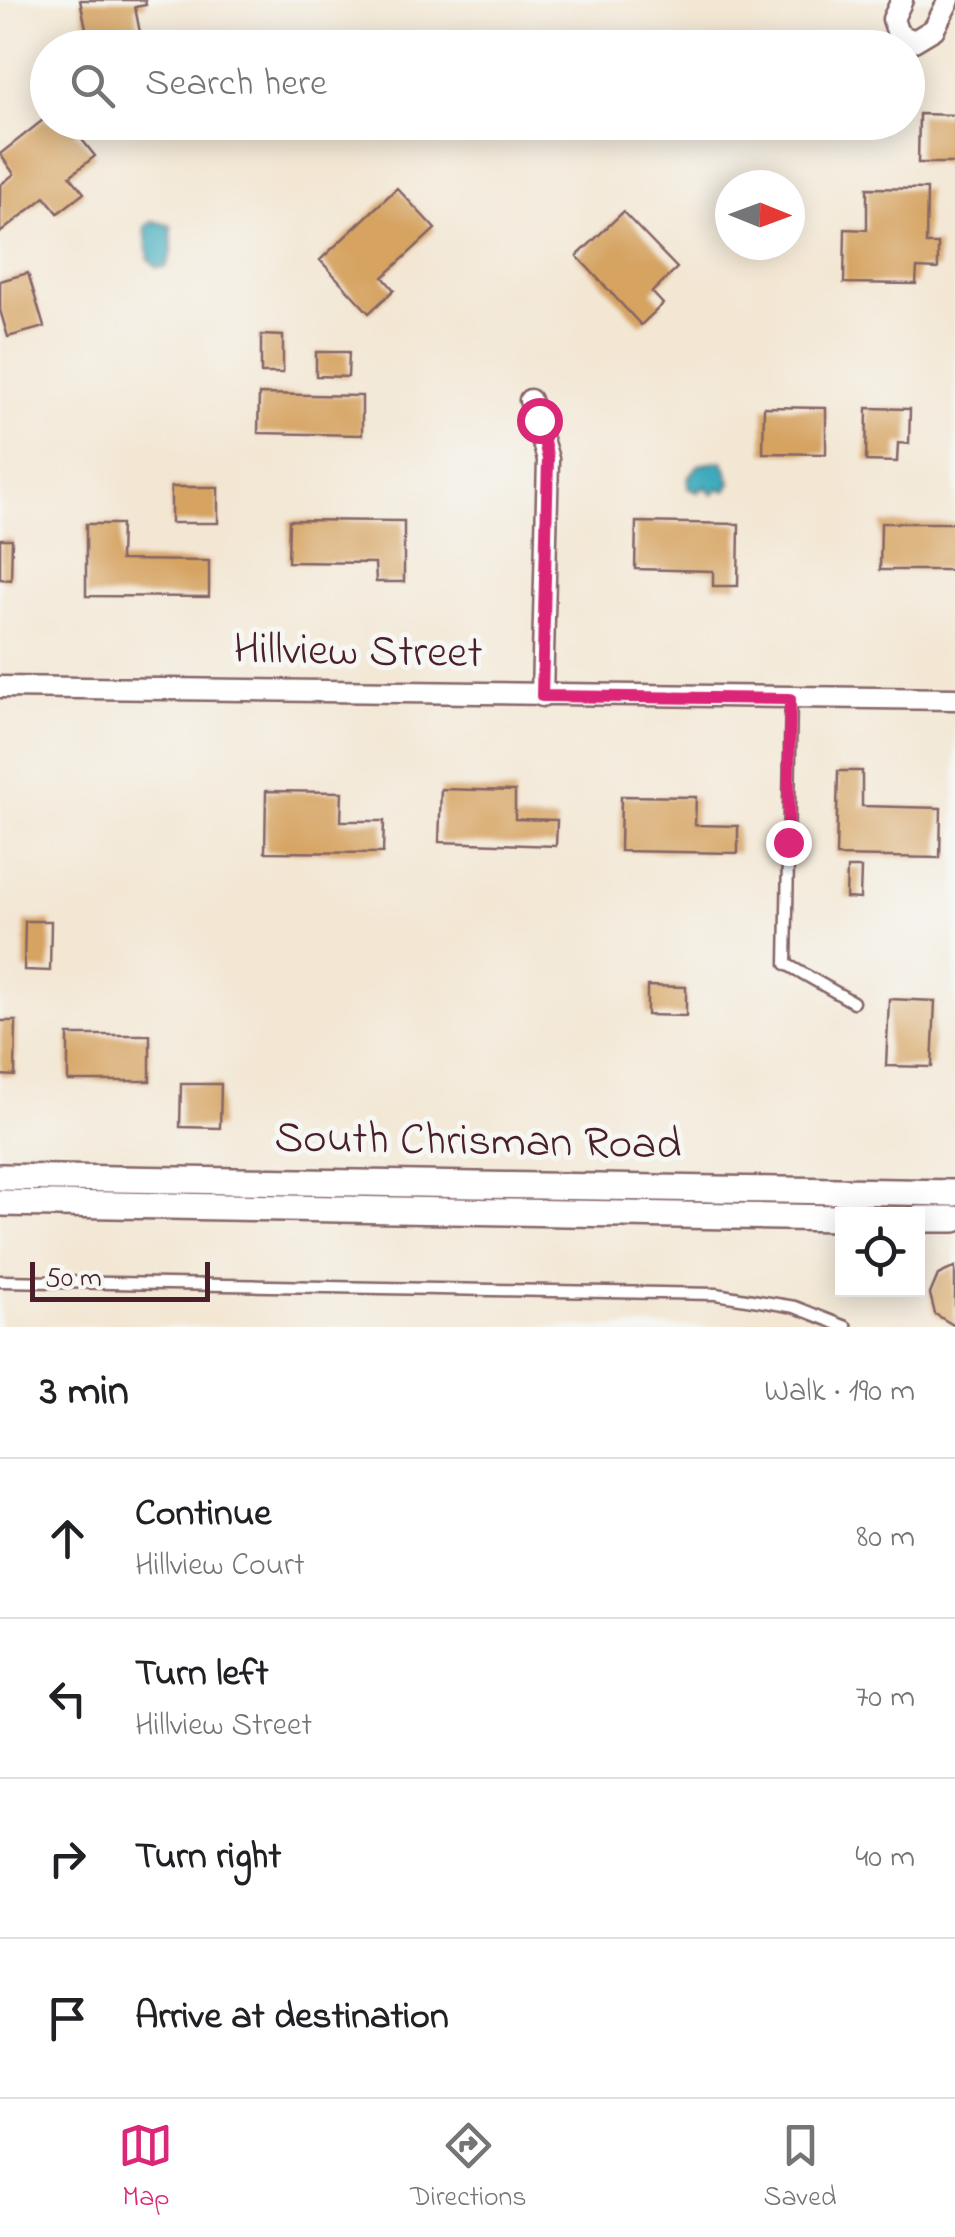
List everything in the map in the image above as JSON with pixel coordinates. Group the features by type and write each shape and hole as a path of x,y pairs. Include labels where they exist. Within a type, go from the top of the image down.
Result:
{"street":[{"path":"897,30 893,19 902,0"},
{"path":"925,34 934,29 949,0"},
{"path":"530,400 548,459 542,696"},
{"name":"Hillview Street","path":"0,688 955,698"},
{"name":"South Chrisman Road","path":"0,1177 955,1193"},
{"name":"South Chrisman Road","path":"0,1203 835,1218"},
{"path":"0,1215 228,1218 323,1208"},
{"path":"925,1219 955,1219"}],"lane":[{"path":"790,699 786,964 853,1002"},
{"path":"0,1282 716,1294 796,1307 846,1327"}],"water":[{"path":"153,221 171,226 172,252 166,267 157,268 149,260 145,227"},
{"path":"723,461 731,483 726,491 719,488 712,495 706,486 698,492 688,488 689,476 699,465"}],"building":[{"path":"80,0 145,0 146,5 135,7 139,30 86,30"},
{"path":"925,114 955,115 955,163 918,163 918,140 925,140"},
{"path":"30,130 30,140 82,140 95,156 70,176 84,193 58,213 45,197 0,233 0,185 14,174 0,154"},
{"path":"397,188 435,229 383,277 394,290 369,313 320,260"},
{"path":"867,188 927,189 926,244 938,244 938,269 917,268 916,284 844,283 845,229 867,230"},
{"path":"623,212 677,268 652,292 663,304 641,325 577,256"},
{"path":"28,273 44,327 8,337 0,310 0,281"},
{"path":"261,335 283,336 283,373 261,373"},
{"path":"316,352 349,352 348,377 316,376"},
{"path":"259,394 362,396 362,435 258,433"},
{"path":"764,407 826,408 826,454 763,453"},
{"path":"867,408 910,409 909,444 898,443 897,462 866,461"},
{"path":"171,487 218,487 218,523 171,523"},
{"path":"289,520 404,521 404,582 376,582 375,563 288,562"},
{"path":"636,522 739,524 738,586 713,586 713,571 635,569"},
{"path":"881,523 955,523 955,570 880,570"},
{"path":"86,524 121,524 120,560 209,561 209,597 86,596"},
{"path":"0,539 12,539 11,580 0,579"},
{"path":"838,771 862,771 862,806 941,808 940,858 836,856"},
{"path":"441,789 515,791 515,819 557,820 556,846 439,842"},
{"path":"266,791 342,792 341,821 384,821 383,853 265,852"},
{"path":"621,796 696,797 695,825 738,826 738,853 620,851"},
{"path":"847,868 861,868 860,899 846,898"},
{"path":"25,921 51,921 50,971 24,970"},
{"path":"647,986 686,987 686,1016 647,1015"},
{"path":"889,999 935,1001 932,1067 886,1066"},
{"path":"0,1021 16,1021 15,1076 0,1075"},
{"path":"68,1035 150,1035 150,1081 68,1081"},
{"path":"181,1084 221,1084 220,1128 180,1127"},
{"path":"955,1267 955,1326 935,1314 930,1294 938,1275"}],"route":[{"path":"539,420 548,459 542,696 790,699 788,842"}]}
